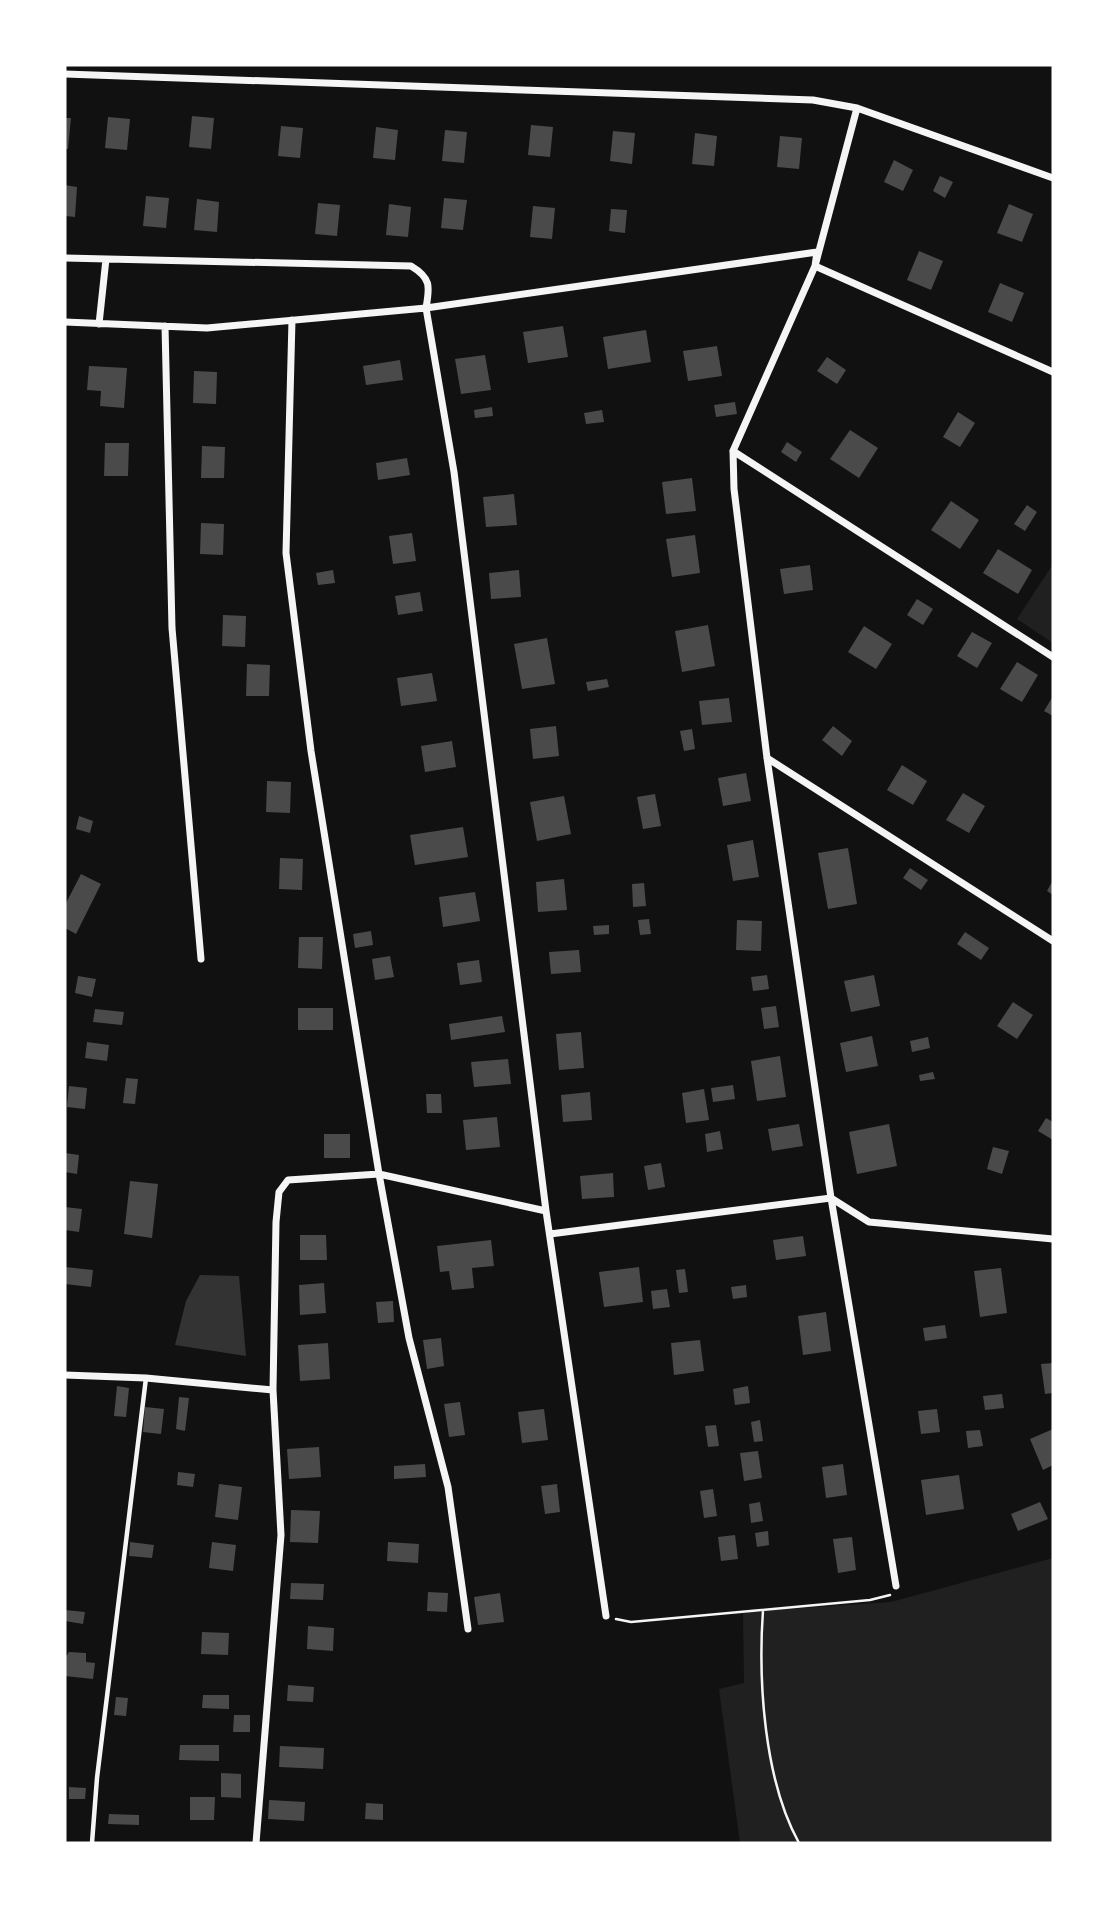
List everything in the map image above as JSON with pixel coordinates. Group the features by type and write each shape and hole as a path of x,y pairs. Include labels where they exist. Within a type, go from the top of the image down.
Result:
{"street":[{"path":"65,75 813,100 857,108 1053,178"},
{"path":"857,108 815,266 733,451 734,489 767,758 831,1198 896,1586"},
{"path":"65,322 207,328 426,307 817,252 815,266"},
{"path":"65,258 411,266 424,274 430,284 426,307 454,472 546,1211 606,1616"},
{"path":"99,324 106,259"},
{"path":"815,266 1053,372"},
{"path":"292,320 286,553 311,751 379,1174 409,1338 448,1487 468,1629"},
{"path":"165,326 172,628 201,959"},
{"path":"733,451 1053,657"},
{"path":"767,758 1053,941"},
{"path":"256,1843 281,1535 273,1390 279,1192 288,1180 379,1174 546,1211"},
{"path":"550,1234 831,1198 869,1222 1053,1239"},
{"path":"65,1375 146,1378 273,1390"}],"lane":[{"path":"92,1843 98,1764 146,1378"}],"path":[{"path":"606,1616 631,1622 870,1600 890,1596 896,1586"},
{"path":"763,1610 760,1647 764,1704 774,1770 790,1827 799,1843"}],"shaded area":[{"path":"1053,564 1053,643 1017,619"},
{"path":"200,1275 239,1276 246,1356 175,1345 186,1301"},
{"path":"1053,1558 1053,1843 740,1843 719,1689 744,1683 743,1612 891,1602"}],"building":[{"path":"192,116 214,118 211,149 189,147"},
{"path":"108,117 130,119 127,150 105,148"},
{"path":"65,118 71,118 68,149 65,149"},
{"path":"531,125 553,127 550,157 528,155"},
{"path":"281,126 303,128 300,158 278,156"},
{"path":"376,127 398,130 395,160 373,158"},
{"path":"445,130 467,132 464,163 442,161"},
{"path":"613,131 635,133 632,164 610,161"},
{"path":"695,133 717,136 714,166 692,164"},
{"path":"780,136 802,138 799,169 777,167"},
{"path":"894,160 913,170 903,191 884,182"},
{"path":"940,176 953,182 945,198 933,191"},
{"path":"65,185 77,187 75,217 65,216"},
{"path":"146,196 169,198 166,228 143,226"},
{"path":"444,198 467,200 463,230 441,228"},
{"path":"197,199 219,202 217,232 194,230"},
{"path":"318,203 340,205 337,236 315,234"},
{"path":"389,204 411,207 408,237 386,235"},
{"path":"1009,204 1033,214 1022,242 997,233"},
{"path":"533,206 555,208 552,239 530,237"},
{"path":"611,209 627,210 625,233 609,231"},
{"path":"919,251 943,261 931,290 907,280"},
{"path":"1000,283 1024,293 1012,322 988,312"},
{"path":"563,326 568,357 528,363 523,332"},
{"path":"646,330 651,362 608,369 603,337"},
{"path":"717,346 722,376 688,381 683,351"},
{"path":"485,355 491,390 461,394 455,359"},
{"path":"827,357 846,370 837,384 817,371"},
{"path":"400,360 403,380 366,385 363,366"},
{"path":"89,366 127,368 124,408 100,406 101,391 87,390"},
{"path":"194,371 217,372 216,404 193,403"},
{"path":"735,402 737,414 716,417 714,405"},
{"path":"492,407 493,416 475,418 474,410"},
{"path":"602,410 604,422 586,424 584,413"},
{"path":"958,412 975,423 960,447 943,437"},
{"path":"850,430 878,448 859,478 830,459"},
{"path":"787,442 802,452 796,462 781,452"},
{"path":"105,443 129,443 128,476 104,476"},
{"path":"202,446 225,447 224,478 201,478"},
{"path":"407,458 410,475 378,480 376,463"},
{"path":"692,478 696,511 666,514 662,482"},
{"path":"514,494 517,525 486,527 483,497"},
{"path":"951,501 979,520 960,549 931,530"},
{"path":"1027,505 1037,512 1025,531 1014,524"},
{"path":"201,523 224,524 223,555 200,554"},
{"path":"412,533 416,561 393,564 389,536"},
{"path":"695,535 700,573 672,577 666,539"},
{"path":"998,549 1032,570 1018,594 983,573"},
{"path":"810,565 813,590 784,594 780,569"},
{"path":"333,570 335,583 318,585 316,573"},
{"path":"519,570 521,597 491,599 489,573"},
{"path":"420,592 423,611 398,615 395,596"},
{"path":"917,599 933,609 923,625 907,615"},
{"path":"223,615 246,616 245,647 222,646"},
{"path":"708,625 715,666 682,672 675,631"},
{"path":"864,626 892,644 876,669 848,652"},
{"path":"972,632 992,643 977,668 957,656"},
{"path":"547,638 555,684 522,689 514,644"},
{"path":"1017,662 1038,675 1022,702 1000,689"},
{"path":"247,664 270,665 269,696 246,696"},
{"path":"432,673 437,701 401,706 397,678"},
{"path":"607,679 609,687 588,691 586,682"},
{"path":"1053,696 1053,716 1044,711"},
{"path":"729,698 732,722 702,725 699,701"},
{"path":"556,726 559,756 533,759 530,729"},
{"path":"833,726 852,741 842,756 822,740"},
{"path":"692,729 695,749 684,751 680,731"},
{"path":"452,741 456,767 425,772 421,746"},
{"path":"902,765 927,781 913,805 887,790"},
{"path":"746,773 751,801 723,806 718,778"},
{"path":"267,781 291,782 290,813 266,812"},
{"path":"963,793 985,806 969,833 946,820"},
{"path":"655,794 661,826 643,829 637,797"},
{"path":"564,796 571,834 537,841 530,802"},
{"path":"79,816 93,821 90,833 76,829"},
{"path":"463,827 468,857 415,865 410,835"},
{"path":"753,840 759,877 733,881 727,845"},
{"path":"848,848 857,904 828,909 818,853"},
{"path":"280,858 303,859 302,890 279,889"},
{"path":"910,868 928,880 921,890 903,878"},
{"path":"81,874 101,884 76,934 65,928 65,905"},
{"path":"564,879 567,910 538,912 536,882"},
{"path":"1053,880 1053,895 1047,891"},
{"path":"644,883 646,906 633,907 632,884"},
{"path":"475,892 480,921 443,927 439,897"},
{"path":"649,919 651,934 640,935 638,920"},
{"path":"737,920 762,921 761,951 736,950"},
{"path":"609,925 609,934 594,935 593,926"},
{"path":"371,931 373,945 355,948 353,934"},
{"path":"965,932 989,948 981,960 957,944"},
{"path":"299,937 323,937 322,969 298,968"},
{"path":"579,950 581,972 551,974 549,952"},
{"path":"390,956 394,977 375,980 372,959"},
{"path":"479,960 482,982 460,985 457,963"},
{"path":"767,975 769,989 753,991 751,977"},
{"path":"874,975 880,1006 851,1012 844,981"},
{"path":"78,976 96,979 92,997 75,993"},
{"path":"1013,1002 1033,1015 1017,1039 997,1026"},
{"path":"776,1006 779,1027 764,1029 761,1008"},
{"path":"298,1008 333,1008 333,1030 298,1030"},
{"path":"95,1009 124,1012 122,1025 93,1022"},
{"path":"502,1016 505,1032 451,1040 449,1024"},
{"path":"581,1032 584,1068 559,1070 556,1034"},
{"path":"872,1036 878,1066 846,1072 840,1043"},
{"path":"928,1037 930,1048 912,1052 910,1041"},
{"path":"87,1042 109,1045 107,1061 85,1058"},
{"path":"780,1056 786,1097 757,1101 751,1061"},
{"path":"508,1059 511,1084 474,1087 471,1062"},
{"path":"933,1072 935,1079 920,1081 919,1075"},
{"path":"126,1078 138,1079 135,1104 123,1103"},
{"path":"733,1085 735,1099 713,1102 711,1088"},
{"path":"69,1086 87,1088 85,1109 67,1107"},
{"path":"704,1089 709,1120 686,1123 682,1093"},
{"path":"590,1092 592,1120 563,1122 561,1095"},
{"path":"426,1094 441,1094 442,1113 427,1113"},
{"path":"497,1117 500,1147 466,1150 463,1120"},
{"path":"1046,1118 1053,1122 1053,1140 1038,1131"},
{"path":"799,1124 803,1146 772,1151 768,1129"},
{"path":"889,1124 897,1166 857,1174 849,1132"},
{"path":"720,1131 723,1149 707,1152 705,1134"},
{"path":"324,1134 350,1134 350,1158 324,1158"},
{"path":"993,1147 1009,1151 1002,1174 987,1169"},
{"path":"65,1153 79,1155 77,1174 65,1172"},
{"path":"661,1163 665,1187 648,1190 644,1166"},
{"path":"613,1173 614,1197 582,1199 580,1176"},
{"path":"130,1181 158,1184 152,1238 124,1234"},
{"path":"65,1207 82,1209 79,1232 65,1230"},
{"path":"300,1235 326,1235 327,1260 300,1260"},
{"path":"803,1236 806,1256 776,1260 773,1240"},
{"path":"491,1240 494,1266 472,1268 474,1288 452,1290 449,1271 440,1272 437,1246"},
{"path":"65,1267 93,1270 91,1287 65,1284"},
{"path":"639,1267 643,1302 604,1307 599,1272"},
{"path":"1001,1268 1007,1313 980,1317 974,1271"},
{"path":"685,1269 688,1292 679,1293 676,1270"},
{"path":"324,1283 326,1313 300,1315 299,1285"},
{"path":"746,1285 747,1297 733,1299 731,1287"},
{"path":"667,1289 670,1307 653,1309 651,1291"},
{"path":"393,1301 394,1322 378,1323 376,1302"},
{"path":"826,1312 831,1351 803,1355 798,1316"},
{"path":"945,1325 947,1338 925,1341 923,1328"},
{"path":"441,1338 444,1366 427,1369 423,1340"},
{"path":"700,1340 704,1371 674,1375 671,1343"},
{"path":"328,1343 330,1379 300,1381 298,1345"},
{"path":"1053,1363 1053,1393 1045,1394 1041,1364"},
{"path":"117,1386 129,1388 126,1417 114,1416"},
{"path":"748,1386 750,1403 735,1405 733,1389"},
{"path":"1002,1394 1004,1408 985,1410 983,1396"},
{"path":"179,1397 189,1398 185,1431 176,1429"},
{"path":"460,1402 465,1435 449,1437 444,1404"},
{"path":"145,1407 164,1409 161,1434 143,1432"},
{"path":"544,1409 548,1440 522,1443 518,1412"},
{"path":"937,1409 940,1432 921,1434 918,1411"},
{"path":"760,1420 763,1441 754,1442 751,1422"},
{"path":"716,1425 719,1446 708,1447 705,1426"},
{"path":"1053,1429 1053,1465 1043,1470 1030,1439"},
{"path":"980,1430 983,1446 968,1448 966,1431"},
{"path":"319,1447 321,1477 289,1479 287,1449"},
{"path":"758,1451 762,1478 744,1481 740,1453"},
{"path":"425,1464 426,1477 394,1479 394,1466"},
{"path":"843,1464 847,1495 826,1498 822,1467"},
{"path":"178,1472 195,1474 193,1487 177,1485"},
{"path":"959,1475 964,1509 926,1515 921,1480"},
{"path":"219,1484 242,1487 238,1520 215,1517"},
{"path":"557,1484 560,1512 545,1514 541,1486"},
{"path":"713,1489 717,1516 704,1518 700,1491"},
{"path":"760,1502 763,1521 751,1523 749,1504"},
{"path":"1040,1502 1048,1519 1018,1531 1011,1514"},
{"path":"291,1510 320,1511 318,1543 290,1542"},
{"path":"768,1531 769,1545 757,1547 755,1533"},
{"path":"735,1535 738,1559 721,1561 718,1537"},
{"path":"852,1537 856,1570 838,1573 833,1539"},
{"path":"130,1542 154,1545 152,1558 129,1556"},
{"path":"212,1542 236,1545 233,1571 209,1568"},
{"path":"388,1542 419,1544 418,1563 387,1561"},
{"path":"291,1583 324,1584 323,1600 290,1599"},
{"path":"428,1592 448,1593 447,1612 427,1611"},
{"path":"500,1593 504,1622 478,1625 474,1597"},
{"path":"65,1610 85,1612 83,1624 65,1621"},
{"path":"308,1626 334,1628 333,1651 307,1649"},
{"path":"202,1632 229,1633 228,1655 201,1654"},
{"path":"69,1652 86,1653 86,1662 95,1663 93,1679 65,1676 65,1658"},
{"path":"288,1685 314,1687 313,1702 287,1701"},
{"path":"203,1695 229,1695 229,1709 202,1708"},
{"path":"116,1697 128,1698 126,1716 114,1715"},
{"path":"234,1715 250,1715 250,1732 233,1732"},
{"path":"180,1745 219,1745 219,1761 179,1760"},
{"path":"280,1746 324,1748 323,1769 279,1767"},
{"path":"221,1773 241,1774 241,1798 221,1797"},
{"path":"69,1787 86,1788 85,1799 69,1799"},
{"path":"190,1797 215,1797 214,1820 190,1820"},
{"path":"269,1800 305,1802 304,1821 268,1819"},
{"path":"366,1803 383,1804 383,1820 365,1819"},
{"path":"109,1814 139,1815 139,1825 108,1824"}]}
